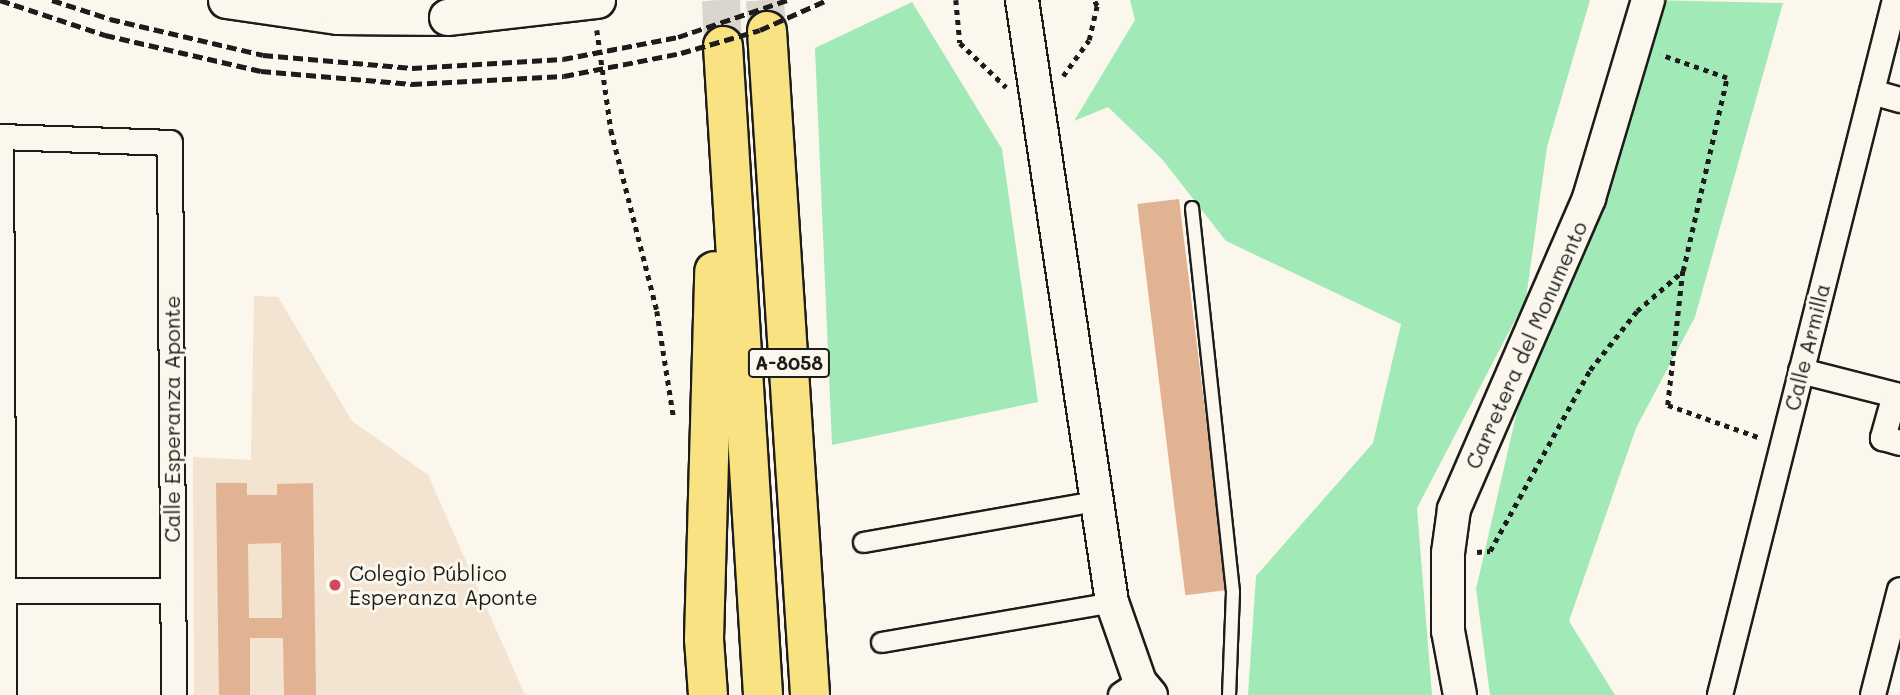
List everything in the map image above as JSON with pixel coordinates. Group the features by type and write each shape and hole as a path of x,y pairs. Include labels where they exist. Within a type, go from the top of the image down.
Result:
{"highway":[{"name":"A-8058","path":"767,31 810,695"},
{"name":"A-8058","path":"723,46 763,695"},
{"path":"708,695 704,639 713,278 732,209"}],"main road":[{"path":"226,0 337,16 447,17 597,13"}],"street":[{"path":"1022,0 1112,602 1137,691"},
{"name":"Carretera del Monumento","path":"1460,695 1448,631 1448,553 1454,509 1589,198 1648,0"},
{"name":"Calle Armilla","path":"1720,695 1895,0"},
{"path":"1872,92 1900,100"},
{"path":"1,137 4,695"},
{"name":"Calle Esperanza Aponte","path":"1,137 170,143 174,695"},
{"path":"1801,371 1895,395 1883,438 1900,443"},
{"path":"863,542 1096,501"},
{"path":"1872,695 1900,590"},
{"path":"2,591 173,591"},
{"path":"881,642 1112,602"}],"lane":[{"path":"1192,208 1233,592 1229,695"}],"path":[{"path":"597,13 611,131 657,311 676,433"},
{"path":"1636,46 1727,78 1683,271 1668,405 1783,446"},
{"path":"1448,553 1490,551 1590,370 1637,311 1683,271"}],"shaded area":[{"name":"Colegio Público Esperanza Aponte","path":"254,296 278,297 352,421 428,475 525,695 194,695 193,457 251,460"}],"green space":[{"path":"1130,0 1590,0 1547,147 1526,299 1417,508 1432,695 1248,695 1256,576 1373,443 1401,324 1226,241 1162,159 1108,107 1074,121 1135,20"},
{"path":"1647,0 1783,3 1695,317 1636,428 1569,621 1615,695 1490,695 1476,589 1518,407"},
{"path":"912,2 1002,149 1038,402 832,445 815,48"}],"building":[{"path":"1179,199 1227,590 1185,595 1137,204"},
{"path":"216,483 247,483 247,495 277,495 277,484 313,483 316,695 284,695 283,638 250,638 250,695 219,695","holes":["281,543 282,618 249,618 248,544"]}],"tunnel":[{"path":"721,0 723,46"},
{"path":"765,0 767,31"}],"railway":[{"path":"0,0 105,35 261,71 412,84 564,76 681,53 760,30 827,0"},
{"path":"52,0 110,19 263,55 412,68 563,59 678,37 787,0"}],"place":[{"name":"Colegio Público Esperanza Aponte","path":"335,585"}]}
